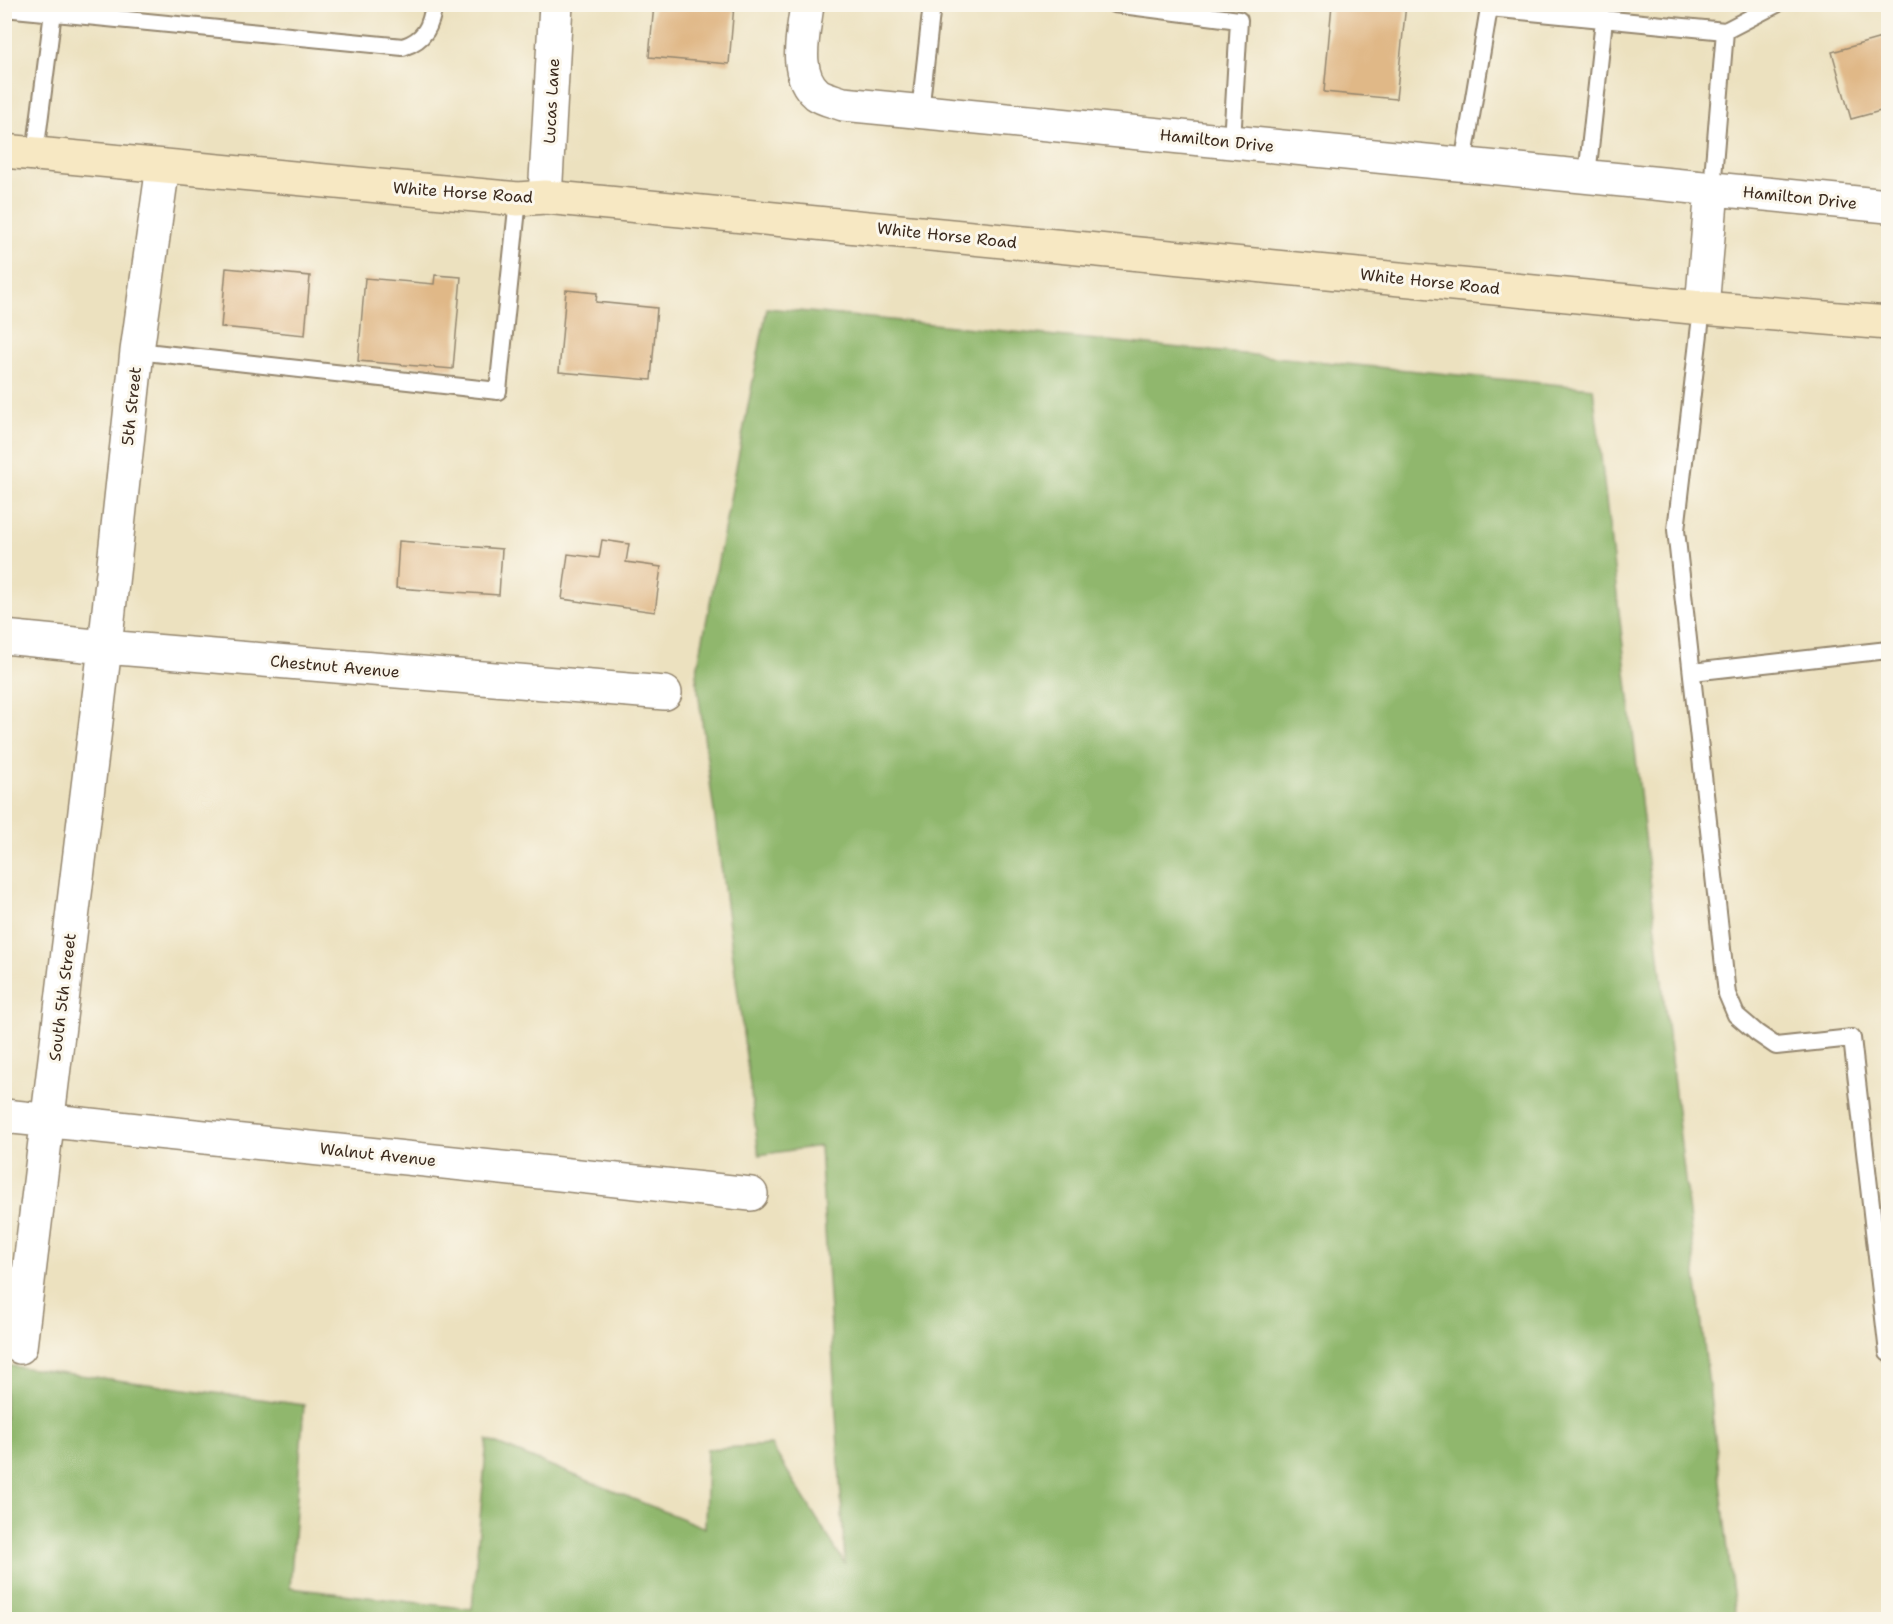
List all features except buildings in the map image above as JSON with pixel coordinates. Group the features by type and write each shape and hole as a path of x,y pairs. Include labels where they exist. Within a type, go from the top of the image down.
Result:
{"main road":[{"name":"White Horse Road","path":"20,153 532,198 1702,308 1888,323"}],"street":[{"name":"Lucas Lane","path":"532,198 556,4"},
{"name":"Hamilton Drive","path":"807,4 801,61 806,81 818,95 843,104 1888,206"},
{"name":"5th Street","path":"105,648 137,351 163,166"},
{"path":"1702,308 1712,189"},
{"name":"Chestnut Avenue","path":"4,637 105,648 665,693"},
{"name":"South 5th Street","path":"20,1347 105,648"},
{"name":"Walnut Avenue","path":"4,1116 751,1194"}],"lane":[{"path":"4,8 53,9 403,47 413,44 427,31 432,21 434,4"},
{"path":"920,112 932,4"},
{"path":"1114,4 1239,20 1232,142"},
{"path":"1463,164 1489,8 1725,31 1777,4"},
{"path":"20,153 53,9"},
{"path":"1587,176 1604,20"},
{"path":"1712,189 1725,31"},
{"path":"137,351 498,391 532,198"},
{"path":"1702,308 1676,530 1727,994 1736,1015 1776,1046 1852,1038 1888,1353"},
{"path":"1692,672 1888,651"}],"green space":[{"path":"767,308 1593,388 1736,1619 5,1619 5,1365 304,1405 290,1588 472,1609 487,1440 705,1528 707,1449 771,1445 845,1564 820,1146 759,1155 696,675"}]}
